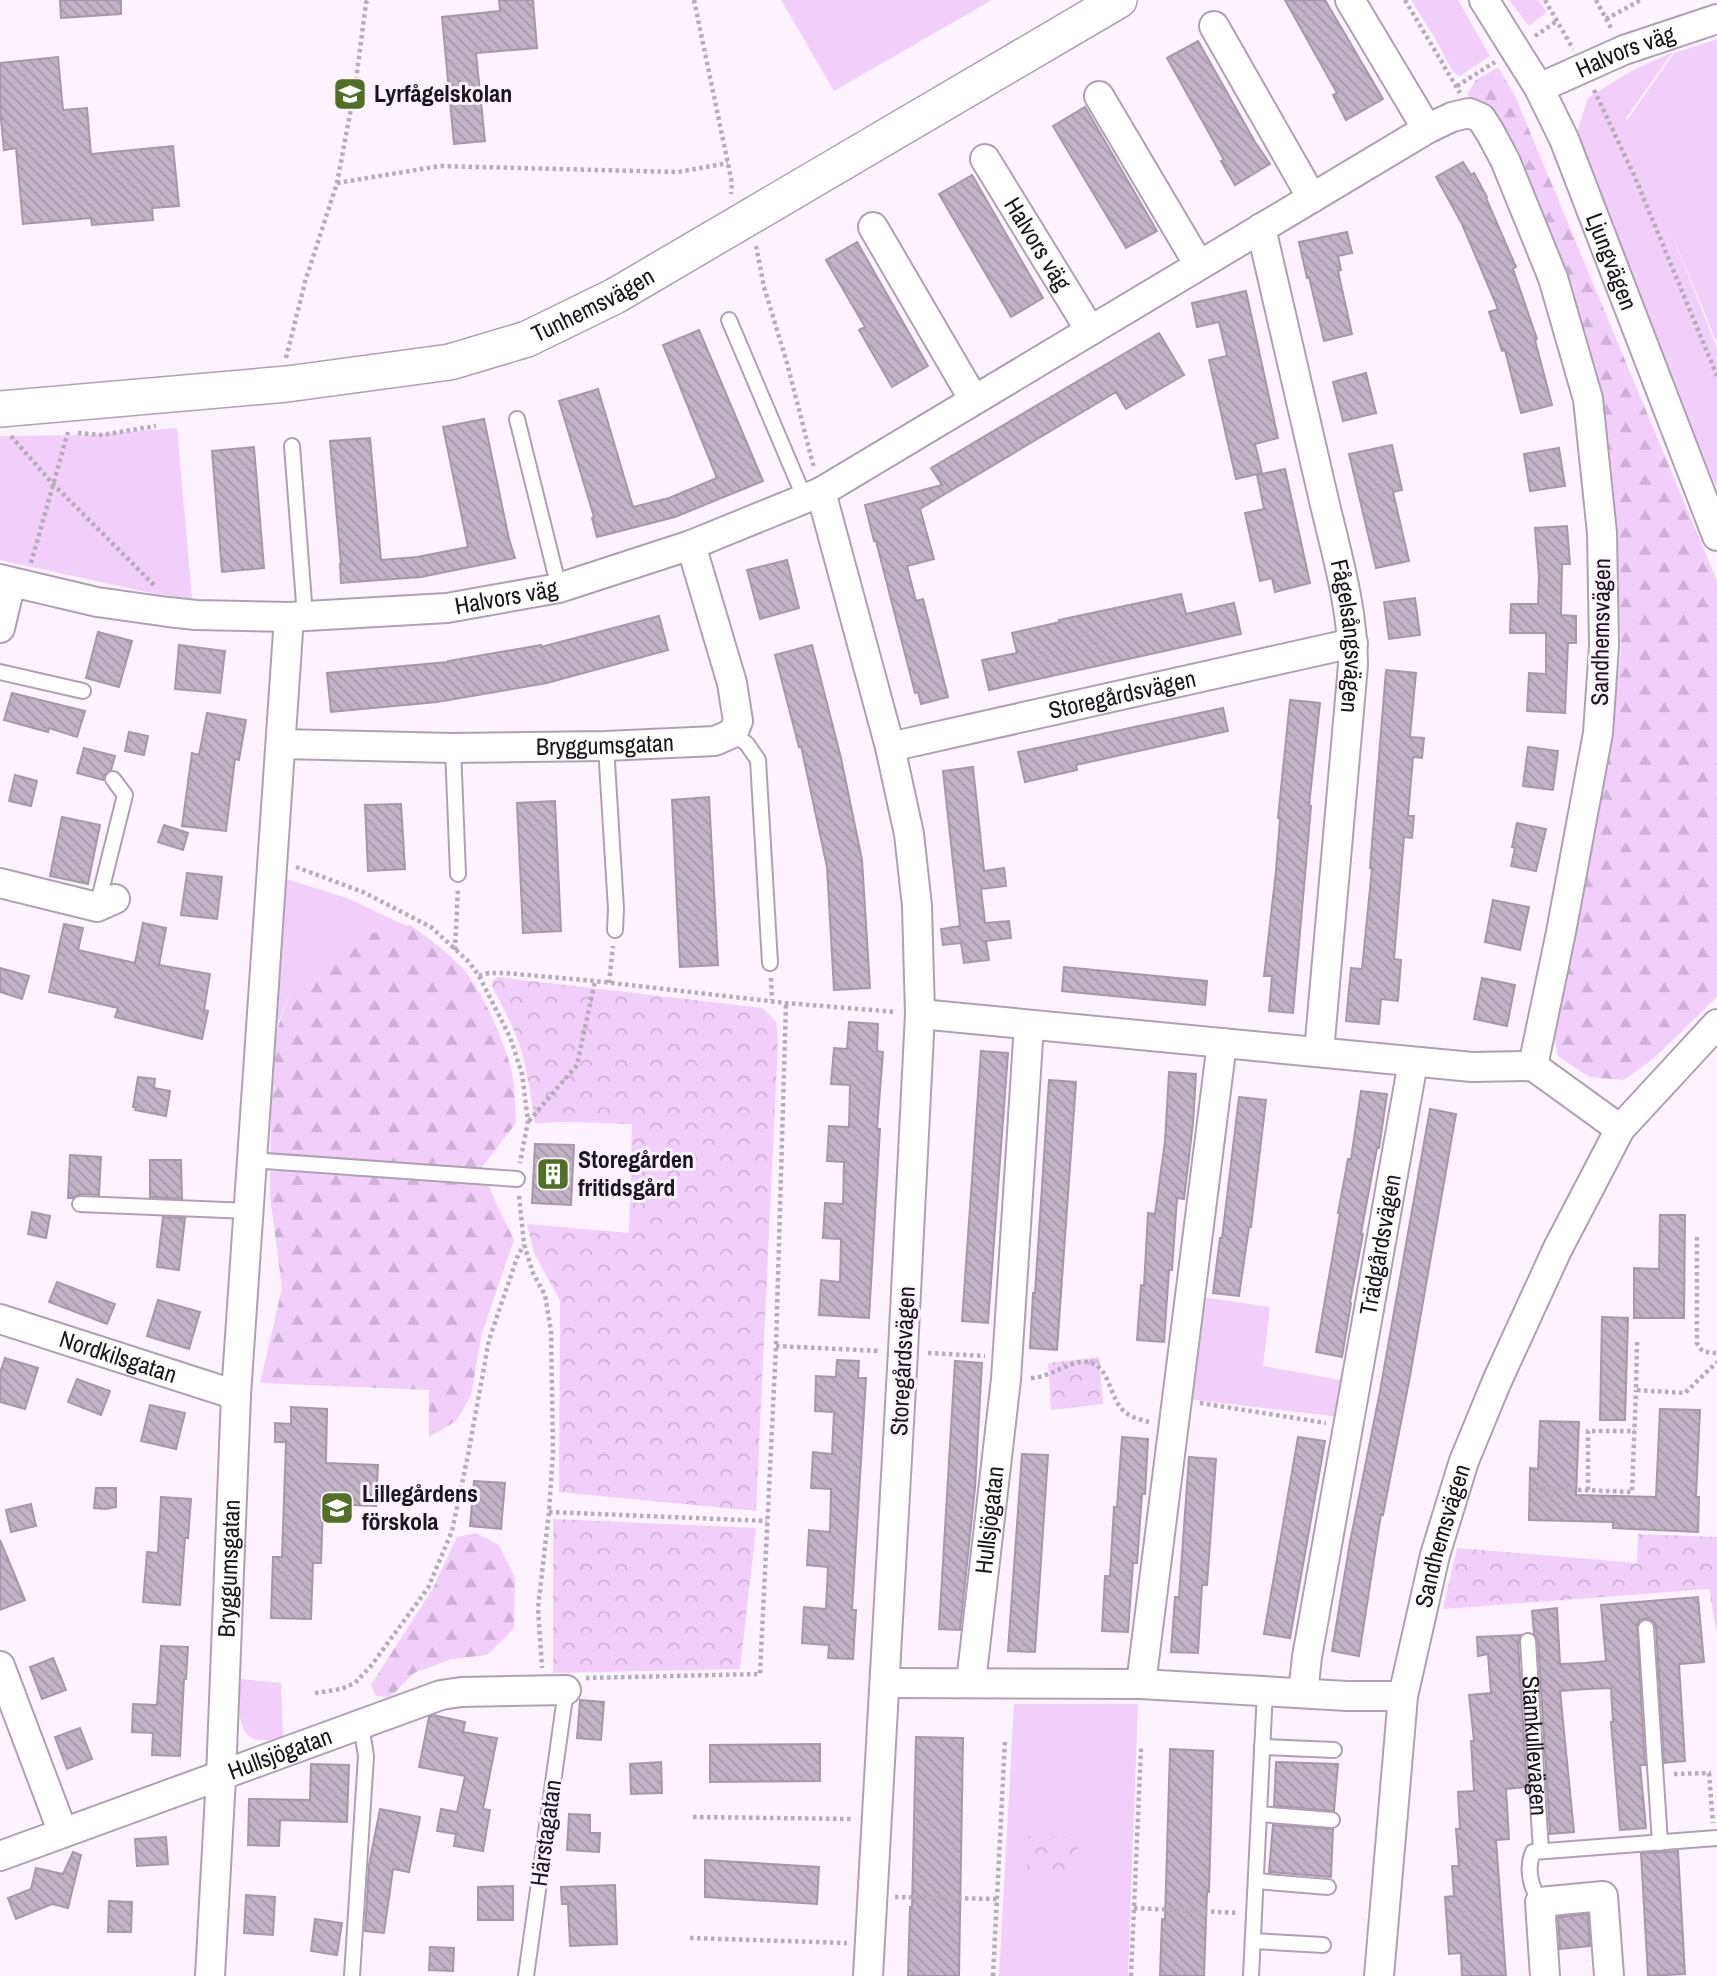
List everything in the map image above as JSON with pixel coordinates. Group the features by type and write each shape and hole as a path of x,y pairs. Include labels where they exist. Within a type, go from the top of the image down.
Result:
{"street":[{"name":"Tunhemsvägen","path":"2,419 450,362 527,339 615,296 735,202 1119,0"},
{"path":"1350,0 1427,129"},
{"name":"Ljungvägen","path":"1484,0 1539,88 1564,139 1717,536"},
{"name":"Halvors väg","path":"1539,88 1623,50 1717,19"},
{"path":"1214,26 1312,198"},
{"path":"1099,96 1199,265"},
{"name":"Halvors väg","path":"13,577 97,602 196,615 297,617 447,608 559,588 691,545 813,496 1427,129 1452,117 1469,113"},
{"name":"Sandhemsvägen","path":"1469,113 1481,118 1505,160 1553,278 1588,399 1602,533 1604,646 1598,733 1533,1066"},
{"name":"Halvors väg","path":"985,159 1090,330"},
{"path":"873,227 974,400"},
{"name":"Fågelsångsvägen","path":"1261,228 1348,605 1353,643 1319,1052"},
{"name":"Storegårdsvägen","path":"813,496 890,747 911,846 917,906 920,1014 868,1976"},
{"path":"691,545 732,683 738,722 733,733"},
{"path":"0,628 13,577"},
{"name":"Bryggumsgatan","path":"210,1976 236,1395 281,744 297,617"},
{"name":"Storegårdsvägen","path":"890,747 1353,643"},
{"name":"Bryggumsgatan","path":"281,744 453,748 606,746 715,741 733,733"},
{"path":"0,883 106,903"},
{"path":"920,1014 1413,1062 1472,1067 1533,1066 1620,1129"},
{"name":"Sandhemsvägen","path":"1379,1976 1403,1696 1435,1555 1465,1461 1497,1381 1546,1273 1620,1129 1717,1024"},
{"path":"1007,1368 1029,1025"},
{"path":"1140,1685 1222,1043"},
{"name":"Trädgårdsvägen","path":"1349,1426 1413,1062"},
{"name":"Nordkilsgatan","path":"0,1319 236,1395"},
{"name":"Hullsjögatan","path":"971,1682 1007,1368"},
{"path":"1303,1693 1307,1657 1349,1426"},
{"path":"0,1666 63,1833"},
{"name":"Hullsjögatan","path":"0,1856 441,1695 562,1683"},
{"path":"885,1683 1140,1685 1347,1696 1403,1696"},
{"path":"1545,1976 1540,1902 1603,1896 1609,1976"}],"lane":[{"path":"729,320 813,496"},
{"path":"517,419 559,588"},
{"path":"292,446 297,617"},
{"path":"0,672 83,691"},
{"path":"733,733 747,744 758,760 770,963"},
{"path":"606,746 615,930"},
{"path":"453,748 458,874"},
{"path":"106,903 125,795 113,779"},
{"path":"252,1160 517,1179"},
{"path":"80,1203 249,1211"},
{"path":"1646,1628 1660,1843"},
{"name":"Stamkullevägen","path":"1528,1641 1541,1851"},
{"name":"Härstagatan","path":"526,1976 562,1683"},
{"path":"1251,1976 1265,1690"},
{"path":"352,1976 366,1756 361,1724"},
{"path":"1262,1747 1334,1750"},
{"path":"1259,1814 1332,1820"},
{"path":"1540,1902 1531,1889 1529,1861 1533,1852 1716,1838"},
{"path":"1256,1881 1328,1887"},
{"path":"1253,1941 1323,1945"}],"path":[{"path":"286,359 305,282 337,183 368,0"},
{"path":"694,0 735,202 756,245 764,287 787,363 813,496"},
{"path":"1405,0 1457,86 1469,113"},
{"path":"1545,0 1583,67 1634,175 1717,376"},
{"path":"1596,0 1623,50"},
{"path":"1606,19 1641,0"},
{"path":"337,183 440,166 678,172 728,163"},
{"path":"275,360 298,358"},
{"path":"2,419 52,483 161,592"},
{"path":"13,577 52,483 68,432"},
{"path":"273,858 363,892 431,927 469,962 510,1037 522,1074 528,1121 517,1179 524,1244 533,1273 545,1296 551,1331 553,1451 538,1608 562,1683 760,1674 776,1332 786,1003"},
{"path":"455,950 458,874"},
{"path":"609,983 615,930"},
{"path":"479,976 505,973 786,1003 920,1014"},
{"path":"528,1121 577,1065 595,981"},
{"path":"1697,1237 1697,1343 1699,1349 1704,1352 1717,1353"},
{"path":"315,1693 341,1689 355,1682 371,1667 428,1588 452,1531 489,1340 524,1244"},
{"path":"1536,1488 1632,1492 1637,1342"},
{"path":"1007,1368 1042,1377 1075,1363 1086,1361 1097,1365 1104,1373 1122,1410 1132,1417 1149,1422 1176,1413 1349,1426"},
{"path":"1636,1390 1685,1393 1717,1362"},
{"path":"1588,1490 1588,1430 1635,1431"},
{"path":"549,1512 767,1521"},
{"path":"993,1976 1005,1740"},
{"path":"1131,1976 1141,1748"},
{"path":"1656,1775 1709,1773 1716,1838"},
{"path":"693,1816 877,1820"},
{"path":"873,1897 997,1899"},
{"path":"1135,1908 1254,1914"},
{"path":"690,1938 870,1944"}],"green space":[{"path":"781,0 992,0 834,91"},
{"path":"1411,0 1458,0 1490,56 1460,76 1453,72"},
{"path":"1509,0 1538,0 1547,12 1529,26"},
{"path":"1717,39 1717,343 1670,230 1717,348 1717,489 1574,141 1588,98 1631,71 1673,52 1627,120 1674,53"},
{"path":"1498,67 1515,96 1717,581 1717,997 1654,1058 1624,1080 1589,1077 1558,1056 1553,1029 1608,759 1621,650 1616,526 1597,394 1475,102 1467,94 1476,80"},
{"path":"177,428 192,599 156,594 0,560 0,436 87,435"},
{"path":"283,878 347,898 409,927 290,992 271,1042"},
{"path":"410,925 464,970 487,1006 511,1068 516,1123 482,1167 514,1240 482,1333 471,1396 456,1421 429,1437 429,1390 260,1383 282,1288 270,1196 272,1044 290,992 316,965 363,935"},
{"path":"498,977 763,1008 776,1022 778,1041 756,1511 559,1492 560,1300 534,1253 527,1224 629,1233 632,1124 535,1123 520,1047 492,986 493,980"},
{"path":"1201,1297 1270,1307 1263,1366 1346,1381 1340,1417 1188,1399"},
{"path":"1099,1357 1103,1404 1051,1410 1048,1363"},
{"path":"553,1519 756,1528 740,1669 553,1673"},
{"path":"476,1533 499,1545 515,1578 514,1628 487,1655 452,1659 414,1673 390,1697 376,1696 371,1685 433,1588 457,1537"},
{"path":"1638,1534 1717,1537 1717,1635 1709,1589 1443,1609 1457,1548 1637,1563"},
{"path":"241,1679 281,1683 283,1737 255,1739 247,1734 240,1717"},
{"path":"1014,1704 1138,1704 1128,1976 999,1976"},
{"path":"1028,1836 1079,1837 1077,1877 1027,1875"}],"building":[{"path":"60,0 121,0 121,14 61,18"},
{"path":"499,0 533,0 537,48 476,53 485,141 454,144 442,17 500,11"},
{"path":"1285,0 1325,0 1383,99 1346,120 1333,95 1337,93"},
{"path":"1198,41 1270,164 1235,185 1221,161 1224,160 1167,58"},
{"path":"58,57 63,110 87,108 91,154 173,146 179,206 152,208 153,220 92,225 91,218 23,224 16,148 4,150 0,109 0,63"},
{"path":"1085,107 1157,231 1126,248 1053,126"},
{"path":"1463,162 1471,175 1474,173 1487,197 1516,267 1513,269 1537,339 1535,340 1552,405 1521,413 1505,350 1502,351 1489,312 1498,309 1462,224 1436,177"},
{"path":"972,175 1043,298 1011,317 939,194"},
{"path":"1347,232 1352,253 1338,256 1341,270 1338,271 1352,334 1324,341 1299,242"},
{"path":"857,242 928,366 892,387 859,330 865,327 826,260"},
{"path":"1246,291 1278,438 1255,444 1262,473 1236,479 1209,360 1227,356 1219,322 1197,327 1192,303"},
{"path":"699,330 763,481 675,517 597,537 592,518 594,517 559,401 598,389 633,507 669,498 717,478 663,345"},
{"path":"1159,333 1184,375 1126,409 1116,392 920,509 934,559 907,566 916,601 923,599 948,697 921,704 918,692 915,693 865,505 942,485 931,468"},
{"path":"1366,373 1376,413 1343,421 1333,382"},
{"path":"484,419 515,558 421,577 341,583 330,441 370,438 381,560 417,557 468,547 443,427"},
{"path":"1392,445 1402,490 1393,492 1409,561 1376,568 1349,454"},
{"path":"254,447 264,568 222,572 212,451"},
{"path":"1559,448 1565,486 1530,491 1524,454"},
{"path":"1285,469 1310,583 1275,592 1272,578 1260,581 1245,513 1264,509 1257,475"},
{"path":"1567,526 1570,564 1562,564 1561,615 1576,616 1576,643 1568,643 1565,713 1527,711 1529,673 1546,674 1546,633 1510,633 1511,604 1538,604 1539,576 1535,528"},
{"path":"787,560 799,608 760,619 747,570"},
{"path":"1181,594 1186,614 1234,603 1241,634 989,690 982,660 1017,653 1012,633"},
{"path":"1415,598 1420,635 1389,639 1384,602"},
{"path":"659,616 668,650 547,683 437,702 331,712 327,673 448,662 541,647"},
{"path":"98,632 132,641 119,687 86,678"},
{"path":"179,645 225,651 220,693 175,689"},
{"path":"812,645 841,758 862,860 870,988 834,990 827,867 801,746 799,747 775,655"},
{"path":"1386,670 1416,673 1410,737 1424,738 1422,758 1413,757 1408,816 1414,816 1412,838 1404,837 1394,959 1401,960 1398,1001 1381,999 1379,1024 1346,1021 1351,968 1362,969"},
{"path":"12,693 85,711 77,737 49,728 48,732 4,720"},
{"path":"1290,700 1320,703 1293,1013 1269,1011 1272,976 1264,976"},
{"path":"1223,708 1228,731 1076,765 1077,770 1025,782 1018,752"},
{"path":"207,713 246,720 239,760 235,759 226,831 182,826 192,753 199,755"},
{"path":"129,732 148,736 144,755 125,751"},
{"path":"1528,747 1558,751 1553,790 1523,786"},
{"path":"84,748 115,756 111,770 104,775 103,780 77,773"},
{"path":"973,767 984,871 1004,868 1006,886 981,889 985,923 1009,921 1011,938 986,941 989,960 964,963 961,943 943,945 941,929 960,926 943,771"},
{"path":"15,775 37,781 31,806 9,801"},
{"path":"709,797 718,965 680,967 672,800"},
{"path":"555,801 561,931 523,933 517,803"},
{"path":"401,804 405,869 368,871 365,805"},
{"path":"62,817 100,825 88,884 50,876"},
{"path":"1517,823 1546,829 1536,871 1511,866"},
{"path":"164,825 188,833 183,850 158,842"},
{"path":"187,873 222,877 217,919 181,915"},
{"path":"1493,900 1529,907 1520,950 1485,942"},
{"path":"143,923 166,928 159,965 210,974 204,1010 208,1011 202,1039 115,1017 118,1008 49,992 64,924 83,928 78,950 135,963"},
{"path":"1064,967 1207,981 1205,1005 1062,991"},
{"path":"0,968 29,976 22,999 0,992"},
{"path":"1482,978 1515,985 1507,1026 1474,1019"},
{"path":"849,1022 878,1024 877,1051 883,1052 869,1318 819,1315 821,1280 840,1282 841,1239 823,1238 825,1203 843,1204 844,1162 827,1161 829,1126 849,1127 850,1085 831,1084 834,1048 847,1049"},
{"path":"981,1051 1008,1053 988,1323 962,1321"},
{"path":"1169,1072 1196,1074 1184,1199 1177,1198 1164,1342 1137,1340 1141,1285 1144,1286 1148,1213 1155,1214 1165,1141"},
{"path":"138,1077 155,1079 154,1088 170,1091 166,1116 135,1110 136,1107 133,1107"},
{"path":"1049,1080 1076,1082 1057,1350 1030,1348"},
{"path":"1361,1091 1387,1094 1361,1233 1363,1234 1342,1357 1316,1352"},
{"path":"1239,1097 1266,1100 1251,1227 1239,1296 1213,1293"},
{"path":"1430,1109 1456,1114 1410,1376 1383,1515 1381,1514 1359,1656 1332,1651"},
{"name":"Storegården fritidsgård","path":"535,1144 574,1145 571,1205 532,1203"},
{"path":"70,1155 101,1157 99,1195 80,1194 68,1198"},
{"path":"150,1160 181,1160 182,1199 150,1197"},
{"path":"32,1212 50,1216 46,1238 28,1234"},
{"path":"1660,1215 1685,1215 1684,1318 1634,1318 1634,1268 1659,1269"},
{"path":"163,1217 185,1218 179,1270 157,1267"},
{"path":"57,1282 115,1304 107,1324 49,1302"},
{"path":"158,1300 200,1312 189,1349 147,1336"},
{"path":"1602,1317 1628,1318 1625,1420 1600,1420"},
{"path":"5,1358 38,1368 25,1409 0,1402 0,1373"},
{"path":"837,1360 859,1361 858,1378 866,1378 852,1610 856,1610 853,1659 828,1658 829,1645 802,1643 804,1607 826,1609 828,1567 807,1565 809,1530 830,1532 831,1489 811,1488 813,1452 832,1454 834,1412 815,1411 816,1376 836,1377"},
{"path":"955,1361 982,1363 975,1488 960,1630 939,1629"},
{"path":"77,1379 110,1391 101,1415 68,1402"},
{"path":"150,1405 185,1413 176,1449 141,1441"},
{"path":"291,1407 327,1409 326,1463 378,1465 376,1506 323,1504 321,1563 313,1563 311,1619 271,1618 273,1557 282,1557 286,1442 275,1442 275,1423 291,1424"},
{"path":"1660,1409 1700,1410 1696,1497 1699,1497 1698,1532 1613,1528 1613,1522 1529,1520 1530,1468 1538,1469 1540,1421 1579,1422 1576,1495 1656,1497"},
{"path":"1122,1437 1148,1439 1145,1494 1142,1494 1137,1563 1133,1563 1128,1632 1102,1631 1105,1576 1110,1576"},
{"path":"1298,1437 1325,1441 1290,1638 1264,1634"},
{"path":"1022,1454 1048,1455 1035,1652 1008,1651"},
{"path":"1189,1457 1216,1459 1207,1585 1202,1585 1198,1653 1171,1652 1175,1597 1179,1597"},
{"path":"474,1481 505,1483 501,1529 470,1526"},
{"path":"96,1488 116,1488 116,1507 94,1508"},
{"path":"161,1497 191,1499 180,1605 143,1602 147,1552 158,1553"},
{"path":"31,1504 36,1526 11,1532 6,1510"},
{"path":"0,1540 25,1600 0,1610"},
{"path":"1698,1597 1704,1662 1679,1664 1685,1761 1664,1763 1656,1627 1654,1622 1646,1618 1637,1624 1645,1765 1640,1765 1646,1828 1620,1830 1611,1722 1611,1688 1587,1689 1560,1691 1574,1832 1550,1834 1538,1640 1534,1634 1532,1611 1557,1608 1560,1664 1585,1663 1606,1661 1601,1605"},
{"path":"1521,1635 1518,1642 1527,1787 1506,1789 1509,1839 1496,1840 1506,1976 1462,1976 1461,1953 1449,1954 1445,1897 1454,1896 1452,1866 1459,1866 1456,1829 1460,1829 1458,1792 1474,1791 1471,1741 1474,1741 1469,1695 1491,1693 1488,1654 1478,1656 1477,1637"},
{"path":"161,1646 188,1647 180,1756 152,1755 153,1733 132,1732 133,1704 157,1705"},
{"path":"53,1658 66,1690 42,1699 30,1667"},
{"path":"580,1700 604,1702 601,1740 577,1738"},
{"path":"433,1715 465,1722 463,1732 497,1738 483,1809 490,1810 483,1851 454,1846 456,1834 437,1831 441,1809 457,1812 465,1776 419,1767 429,1717"},
{"path":"80,1728 92,1759 67,1769 55,1737"},
{"path":"916,1737 963,1738 959,1976 908,1976"},
{"path":"820,1744 820,1781 710,1782 710,1745"},
{"path":"1170,1749 1213,1751 1204,1976 1160,1976 1162,1919 1165,1919"},
{"path":"661,1762 662,1793 631,1794 630,1764"},
{"path":"1276,1762 1338,1764 1334,1811 1274,1806"},
{"path":"311,1764 349,1765 347,1822 280,1820 279,1846 248,1845 249,1799 310,1800"},
{"path":"380,1809 420,1817 409,1872 393,1869 384,1933 365,1931 369,1865"},
{"path":"569,1814 590,1815 590,1833 600,1833 599,1852 567,1850"},
{"path":"1273,1825 1333,1829 1331,1877 1269,1872"},
{"path":"166,1837 168,1864 137,1866 135,1839"},
{"path":"1678,1851 1685,1974 1648,1976 1641,1853"},
{"path":"73,1852 81,1855 68,1908 52,1904 16,1919 8,1898 31,1889 36,1868 63,1874"},
{"path":"705,1860 819,1867 817,1904 705,1897"},
{"path":"615,1885 617,1944 570,1946 568,1904 562,1904 561,1887"},
{"path":"513,1886 513,1920 478,1920 478,1887"},
{"path":"246,1895 275,1897 273,1935 244,1933"},
{"path":"109,1901 132,1902 131,1932 108,1932"},
{"path":"1588,1914 1590,1946 1560,1949 1558,1917"},
{"path":"315,1919 342,1923 337,1955 311,1951"},
{"path":"430,1947 454,1948 453,1971 429,1970"}],"place":[{"name":"Lyrfågelskolan","path":"350,94"},
{"name":"Storegården fritidsgård","path":"553,1174"},
{"name":"Lillegårdens förskola","path":"337,1508"}]}
